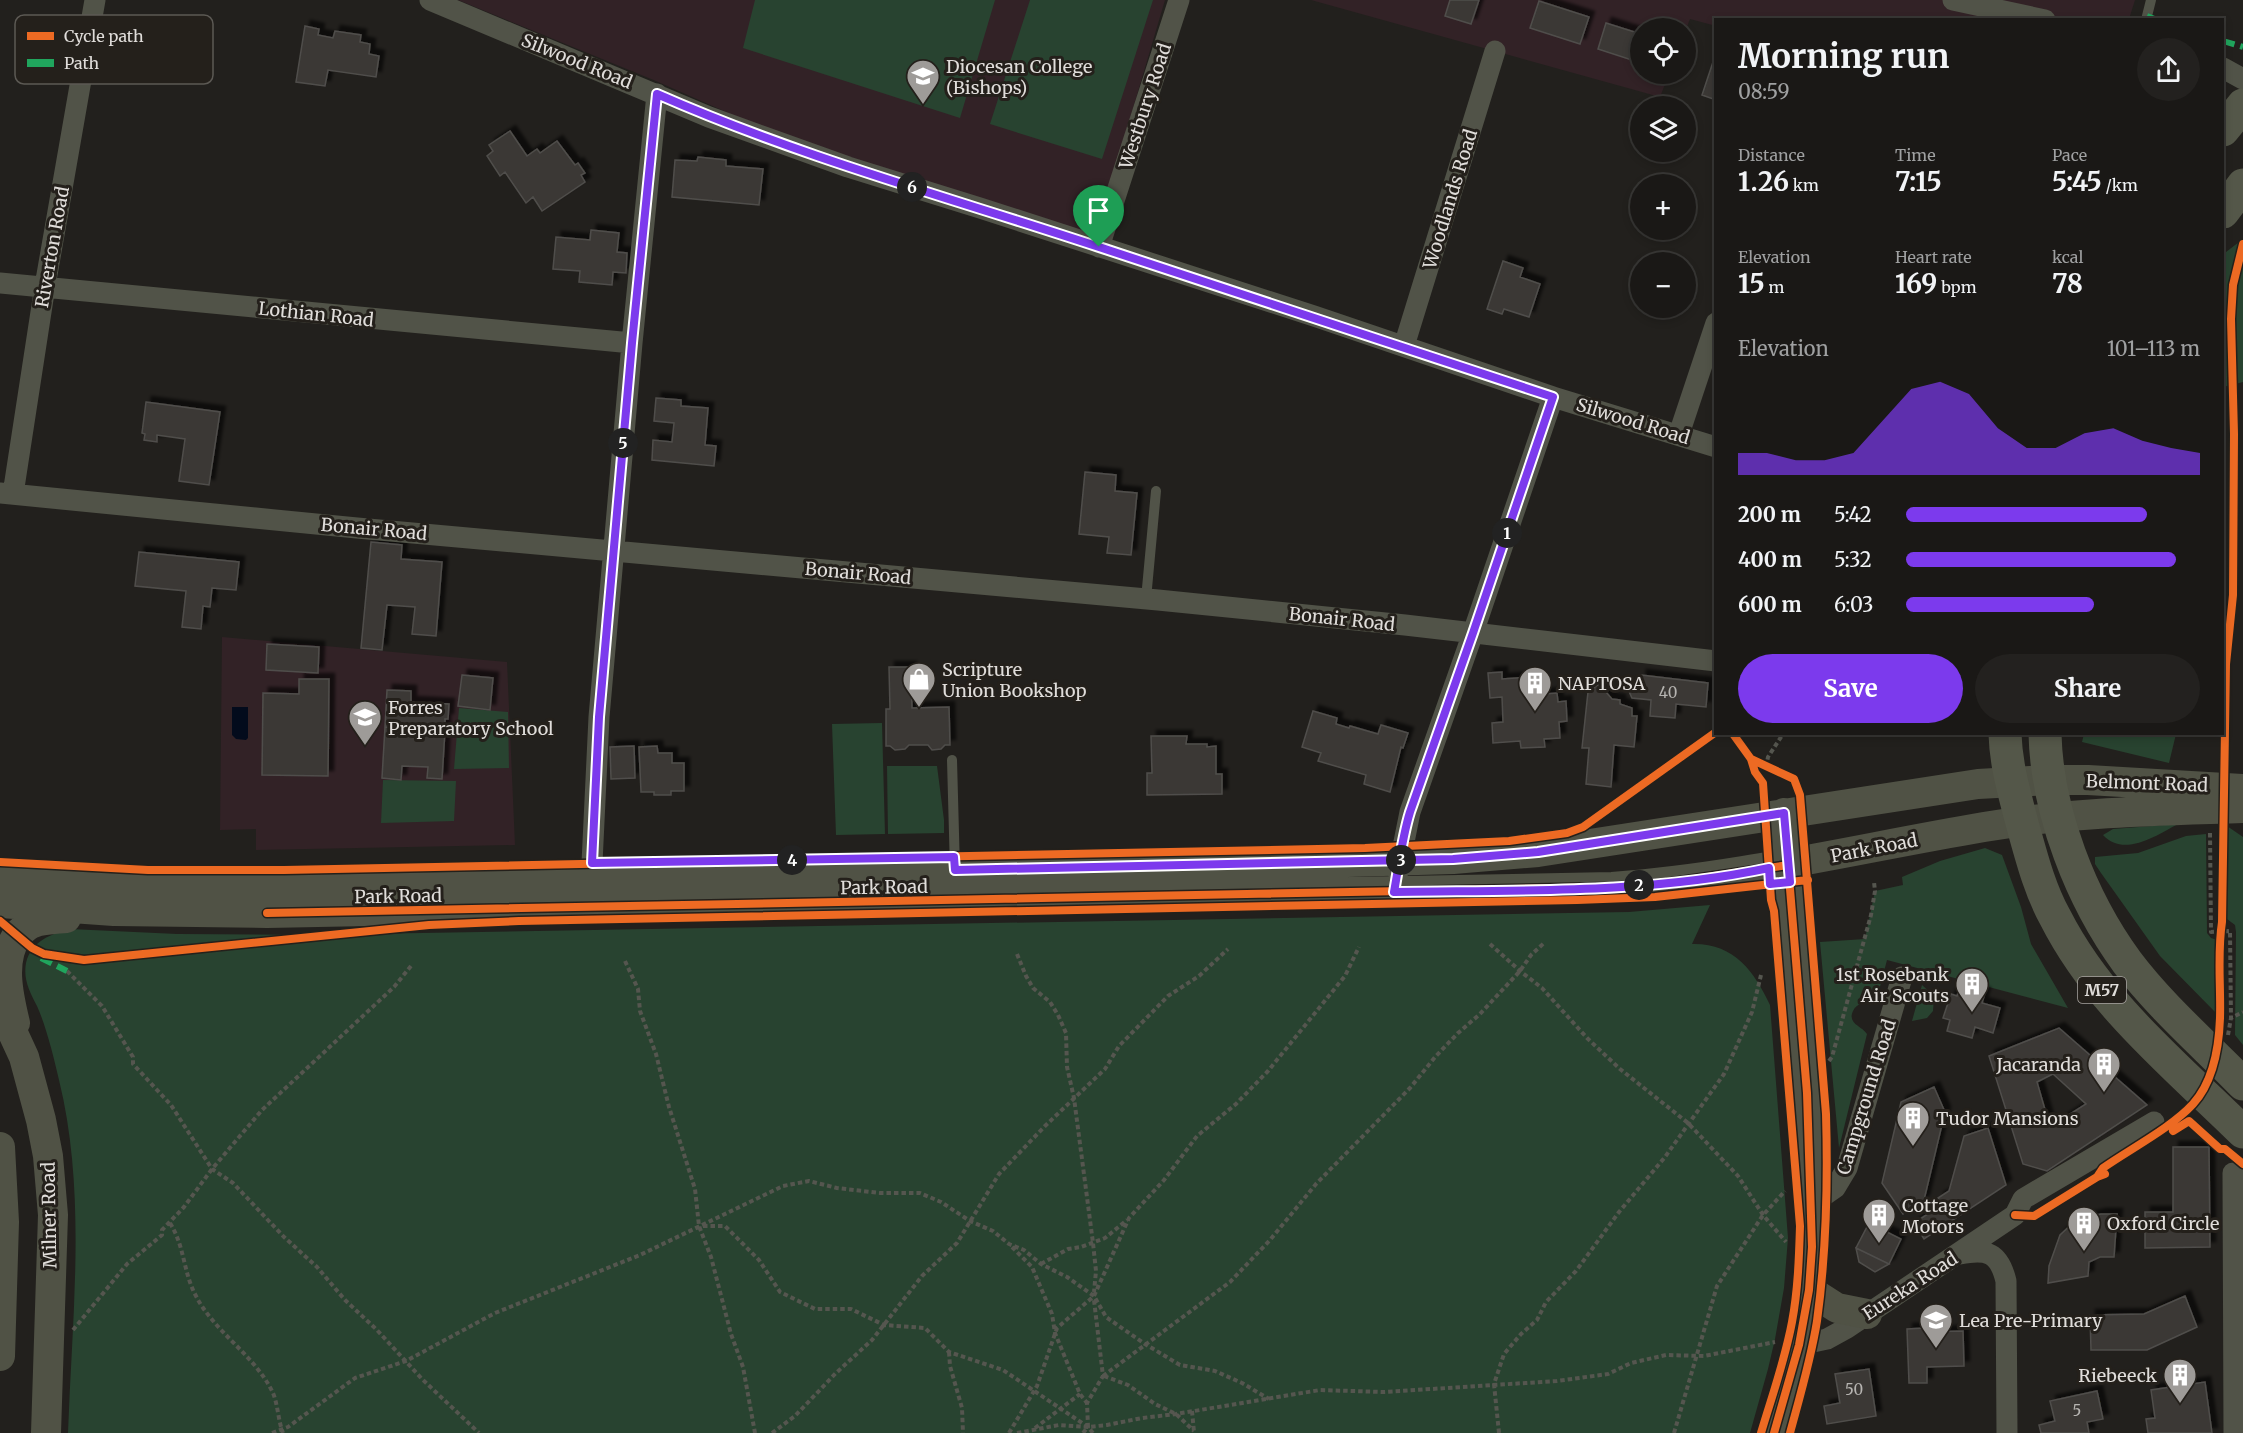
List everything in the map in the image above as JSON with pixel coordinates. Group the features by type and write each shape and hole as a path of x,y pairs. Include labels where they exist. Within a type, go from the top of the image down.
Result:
{"main road":[{"path":"2224,129 2243,105"},
{"path":"2224,211 2243,185"},
{"name":"M57","path":"2005,735 2010,781 2044,892 2054,916 2083,965 2112,1003 2145,1038 2243,1132"},
{"name":"M57","path":"2045,735 2050,780 2059,817 2079,878 2104,927 2127,962 2243,1084"},
{"name":"Belmont Road","path":"2010,781 2050,780 2223,786 2243,789"},
{"name":"Park Road","path":"0,875 81,881 228,884 1463,858 1538,852 1784,813 2010,781"},
{"name":"Belmont Road","path":"2022,821 2059,817 2243,808"},
{"name":"Campground Road","path":"1774,1433 1790,1343 1809,1290 1812,1247 1801,1195 1808,1093 1784,813"},
{"name":"Park Road","path":"0,903 114,911 267,913 1623,886 1667,883 1788,865 1985,826 2022,821"},
{"path":"24,1057 4,975 4,961 11,942 25,927 34,922 114,911"},
{"name":"Milner Road","path":"0,1005 24,1057 41,1120 51,1180 53,1215 46,1433"},
{"path":"0,1147 4,1222 0,1356"},
{"path":"1809,1290 1837,1308 1867,1314"}],"street":[{"name":"Riverton Road","path":"92,15 95,0"},
{"name":"Silwood Road","path":"430,0 731,126 848,167 1404,346 1553,397 1714,446"},
{"name":"Westbury Road","path":"1099,247 1179,0"},
{"path":"1953,0 2035,18"},
{"name":"Woodlands Road","path":"1404,346 1496,51"},
{"path":"2224,69 2243,79"},
{"name":"Riverton Road","path":"7,493 80,84"},
{"path":"592,907 599,717 632,343 657,94"},
{"name":"Lothian Road","path":"0,283 632,343"},
{"path":"1679,434 1714,329"},
{"path":"1394,892 1410,812 1553,397"},
{"name":"Bonair Road","path":"7,493 357,528 1146,599 1714,661"},
{"name":"Campground Road","path":"1801,1195 1835,1188 1847,1168 1902,976"},
{"name":"Eureka Road","path":"1790,1343 1827,1339 1847,1328 2015,1215 2023,1199 2154,1122"},
{"path":"2233,1173 2234,1433"},
{"path":"1959,1254 1979,1251 1992,1256 2002,1266 2006,1281 2007,1433"}],"lane":[{"path":"2146,18 2151,0"},
{"path":"1146,599 1156,490"},
{"path":"952,760 955,870"}],"path":[{"path":"1767,767 1768,757 1783,735"},
{"path":"1759,763 1778,772"},
{"path":"2210,824 2211,932 2230,931 2231,1018 2227,1036"},
{"path":"1827,1064 1832,1057 1871,915 1875,891 1874,882"},
{"path":"2219,942 2222,922"},
{"path":"1083,1433 1088,1427 1087,1403 1103,1376 1230,1282 1270,1240 1316,1184 1410,1088 1450,1041 1480,1014 1544,943"},
{"path":"1490,944 1542,988 1587,1038 1620,1069 1688,1123 1737,1176 1763,1215 1786,1242 1792,1245"},
{"path":"1041,1264 1068,1249 1105,1238 1129,1218 1164,1180 1197,1136 1236,1104 1268,1071 1345,976 1359,947"},
{"path":"772,1433 795,1416 836,1373 872,1340 922,1276 957,1243 999,1174 1106,1069 1119,1046 1168,996 1199,976 1228,949"},
{"path":"1017,954 1033,988 1050,1002 1066,1033 1067,1067 1074,1098 1093,1243 1096,1271 1094,1296 1103,1376"},
{"path":"626,961 638,988 640,1011 656,1054 669,1107 695,1189 699,1226 711,1257 731,1334 743,1367 755,1433"},
{"path":"67,1337 128,1264 162,1235 162,1230 262,1110 394,987 411,966"},
{"path":"76,968 68,971 102,1006 133,1058 133,1064 171,1105 212,1169 233,1182 422,1379 478,1433"},
{"path":"1499,1433 1494,1384 1504,1354 1537,1320 1546,1302 1576,1271 1619,1212 1665,1157 1724,1074 1752,1012 1761,975"},
{"path":"2231,1018 2243,1012"},
{"path":"1822,1051 1823,1073"},
{"path":"272,1433 282,1431 355,1378 406,1361 495,1313 640,1256 783,1186 808,1181 880,1194 920,1193 993,1231 1032,1267 1052,1314 1055,1333 1080,1394 1087,1403"},
{"path":"1674,1433 1717,1286 1763,1215 1801,1195"},
{"path":"1009,1433 1034,1392 1057,1328 1094,1296 1129,1218"},
{"path":"170,1223 179,1238 188,1278 196,1297 214,1324 227,1335 273,1393 282,1431"},
{"path":"699,1226 725,1226 759,1260 780,1292 815,1309 851,1309 884,1325 925,1328 949,1352 1003,1370 1088,1427 1093,1433"},
{"path":"1009,1244 1024,1250 1041,1264 1068,1277 1094,1296 1106,1317 1180,1365 1215,1371 1269,1399"},
{"path":"1017,1433 1059,1425 1088,1427 1320,1390 1384,1392 1557,1381 1608,1374 1631,1364 1666,1355 1696,1356 1790,1343"},
{"path":"949,1352 950,1366 962,1408 963,1433"},
{"path":"1103,1376 1128,1385 1155,1404 1176,1414 1194,1432"},
{"path":"1033,1429 1080,1394"},
{"path":"1192,1411 1194,1432"}],"shaded area":[{"name":"Diocesan College (Bishops)","path":"458,0 1165,0 1095,237 767,130 656,81"},
{"path":"1311,0 2135,0 2129,18 1714,18 1714,25 1696,21 1696,18 1630,18 1630,84 1665,84 1660,96 1656,96"},
{"name":"Forres Preparatory School","path":"222,637 507,662 515,845 256,850 256,829 220,830"}],"green space":[{"path":"755,0 995,0 960,118 743,48"},
{"path":"1030,0 1153,0 1102,159 990,124"},
{"path":"2243,239 2243,382 2224,387 2224,255"},
{"path":"459,708 508,712 509,768 454,769"},
{"path":"882,723 885,834 836,835 832,724"},
{"path":"2084,735 2176,735 2169,763 2082,742"},
{"path":"887,766 937,766 944,833 888,834"},
{"path":"383,780 456,781 454,821 381,823"},
{"path":"2178,824 2151,838 2130,845 2111,842 2103,835 2113,829"},
{"path":"2227,826 2243,837 2243,1045 2235,1035 2236,932 2235,925 2227,919"},
{"path":"2206,834 2207,933 2211,938 2217,940 2216,1013 2160,956 2095,864 2095,857 2138,853 2186,836"},
{"path":"1985,848 2002,855 2021,907 2031,944 2068,1008 1887,960 1876,1002 1858,1005 1852,1015 1853,1022 1867,1034 1839,1148 1820,942 1865,939 1875,891 1903,885 1902,877 1940,861"},
{"path":"1710,905 1692,944 1720,948 1741,961 1757,981 1770,1005 1788,1238 1784,1288 1775,1339 1750,1433 68,1433 76,1255 73,1167 68,1123 50,1042 25,975 26,963 32,949 49,936 63,931 70,929 177,934 304,935 1629,912"},
{"path":"1922,985 1934,996 1933,1011 1927,1018 1912,1021"}],"water":[{"path":"232,707 248,707 248,738 246,740 236,739 232,735"}],"building":[{"path":"1450,0 1479,0 1471,24 1445,16"},
{"path":"1539,1 1589,17 1580,44 1530,28"},
{"path":"1606,23 1630,31 1630,59 1598,49"},
{"path":"305,26 319,29 318,35 333,38 335,31 361,35 360,42 370,44 369,54 379,56 376,77 328,70 325,86 296,82"},
{"path":"1713,62 1714,62 1714,99 1702,95"},
{"path":"510,131 527,156 537,149 540,153 557,141 575,165 578,163 585,173 581,175 585,182 542,211 533,197 526,203 505,172 500,176 487,156 493,151 489,145"},
{"path":"698,157 726,160 726,166 763,169 759,205 672,197 675,160 697,161"},
{"path":"591,230 619,233 617,252 627,253 626,273 613,272 612,285 579,282 580,271 553,269 556,237 590,240"},
{"path":"1503,261 1523,268 1520,277 1540,284 1529,317 1504,309 1502,314 1487,309"},
{"path":"656,398 681,400 681,406 708,408 705,445 716,446 714,466 652,460 653,440 672,442 674,423 654,421"},
{"path":"146,402 220,412 209,485 179,481 185,439 157,435 157,442 144,440 145,434 142,433"},
{"path":"1085,472 1116,475 1115,491 1137,493 1131,555 1107,553 1109,537 1079,534"},
{"path":"371,542 402,545 401,559 442,562 436,636 412,634 415,607 387,605 382,650 361,648"},
{"path":"139,552 239,562 236,590 212,588 210,607 203,606 201,629 182,627 186,591 135,586"},
{"path":"267,644 319,647 318,673 266,670"},
{"name":"Scripture Union Bookshop","path":"889,667 911,667 912,708 949,707 950,745 932,750 928,745 909,745 905,749 895,750 886,746 886,709 890,709"},
{"name":"NAPTOSA","path":"1502,672 1502,679 1532,677 1533,695 1557,693 1558,702 1566,701 1567,721 1559,722 1560,738 1544,739 1545,747 1521,748 1520,741 1493,743 1492,723 1503,722 1502,697 1490,698 1488,673"},
{"path":"462,675 493,678 490,710 458,706"},
{"path":"1641,675 1708,683 1706,707 1676,704 1675,718 1650,716 1651,700 1632,698 1626,685 1640,686"},
{"path":"299,679 329,679 328,776 262,775 263,693 299,694"},
{"path":"1599,684 1612,699 1620,700 1620,704 1632,708 1632,716 1637,716 1634,747 1614,745 1611,787 1586,784 1589,748 1582,748 1588,692"},
{"path":"387,690 411,691 411,702 449,704 445,730 385,727"},
{"path":"1313,711 1337,718 1336,724 1349,728 1350,726 1378,734 1381,725 1408,733 1403,748 1401,747 1390,792 1364,784 1366,775 1318,761 1321,753 1302,747"},
{"path":"385,727 445,730 442,779 427,778 428,767 402,766 401,780 382,778"},
{"path":"1151,736 1187,736 1186,744 1216,746 1216,774 1222,774 1222,794 1147,795 1147,773 1152,773"},
{"path":"634,746 635,778 611,779 610,747"},
{"path":"657,746 658,753 672,753 672,763 684,763 684,791 671,791 671,795 641,792 639,747"},
{"name":"1st Rosebank Air Scouts","path":"1960,986 1985,993 1982,1003 2000,1008 1993,1033 1975,1027 1972,1038 1947,1031 1950,1020 1943,1018 1951,994 1957,996"},
{"name":"Jacaranda","path":"2059,1028 2147,1105 2047,1171 2023,1164 1989,1056","holes":["2053,1074 2086,1104 2050,1127 2037,1082"]},
{"name":"Tudor Mansions","path":"1934,1087 1945,1112 1924,1200 1903,1214 1882,1183 1901,1102"},
{"path":"1988,1128 2006,1185 1924,1239 1914,1223 1943,1204 1938,1198 1949,1191 1964,1136"},
{"path":"2173,1147 2209,1147 2210,1247 2145,1248 2145,1212 2173,1212"},
{"name":"Oxford Circle","path":"2101,1214 2117,1214 2114,1257 2100,1257 2089,1262 2088,1276 2048,1283 2049,1266 2060,1235 2072,1224"},
{"name":"Cottage Motors","path":"1869,1223 1901,1239 1889,1264 1856,1248"},
{"path":"1856,1248 1889,1264 1875,1272 1859,1262"},
{"path":"2185,1296 2197,1327 2147,1350 2091,1350 2090,1315 2144,1314"},
{"name":"Lea Pre-Primary","path":"1926,1328 1926,1332 1963,1331 1964,1366 1927,1367 1927,1383 1909,1383 1907,1329"},
{"path":"1869,1369 1876,1416 1827,1424 1824,1406 1840,1403 1835,1374"},
{"name":"Riebeeck","path":"2205,1382 2212,1433 2148,1433 2146,1419 2155,1418 2151,1390"},
{"path":"2097,1391 2103,1419 2087,1422 2089,1433 2041,1433 2039,1425 2055,1421 2050,1401"}],"marked path":[{"path":"2147,16 2152,18"},
{"path":"2224,41 2243,47"},
{"path":"41,958 67,971"}],"cycle path":[{"path":"2097,1177 2103,1168 2162,1130 2193,1104 2210,1075 2218,1040 2226,664 2233,595 2234,434 2231,319 2233,285 2243,244"},
{"path":"0,862 148,870 284,870 1365,848 1509,841 1567,833 1583,827 1714,733"},
{"path":"1734,735 1751,759 1755,772 1763,783 1800,1226 1799,1262 1792,1322 1761,1433"},
{"path":"1751,759 1794,779 1800,795 1826,1114 1826,1218 1820,1296 1812,1349 1790,1433"},
{"path":"267,913 1612,887 1667,883 1788,865 1807,1093 1812,1247 1809,1290 1799,1345 1774,1433"},
{"path":"0,921 32,948 44,954 84,960 429,925 519,921 1577,900 1655,897 1808,880"},
{"path":"2173,1131 2189,1121 2220,1149 2225,1149 2243,1164"},
{"path":"2015,1215 2034,1216 2105,1174"}],"place":[{"name":"Diocesan College (Bishops)","path":"923,105"},
{"name":"Scripture Union Bookshop","path":"919,708"},
{"name":"NAPTOSA","path":"1535,712"},
{"name":"Forres Preparatory School","path":"365,746"},
{"name":"1st Rosebank Air Scouts","path":"1972,1013"},
{"name":"Jacaranda","path":"2104,1093"},
{"name":"Tudor Mansions","path":"1913,1147"},
{"name":"Cottage Motors","path":"1879,1244"},
{"name":"Oxford Circle","path":"2084,1252"},
{"name":"Lea Pre-Primary","path":"1936,1349"},
{"name":"Riebeeck","path":"2180,1404"}],"route":[{"path":"1099,247 848,167 753,134 657,94 632,343 599,717 592,863 954,857 955,870 1246,865 1399,860 1453,859 1538,852 1784,813 1790,882 1770,884 1769,868 1667,883 1612,887 1394,892 1399,860 1403,847 1405,827 1553,397 1314,316 1099,247"}]}
